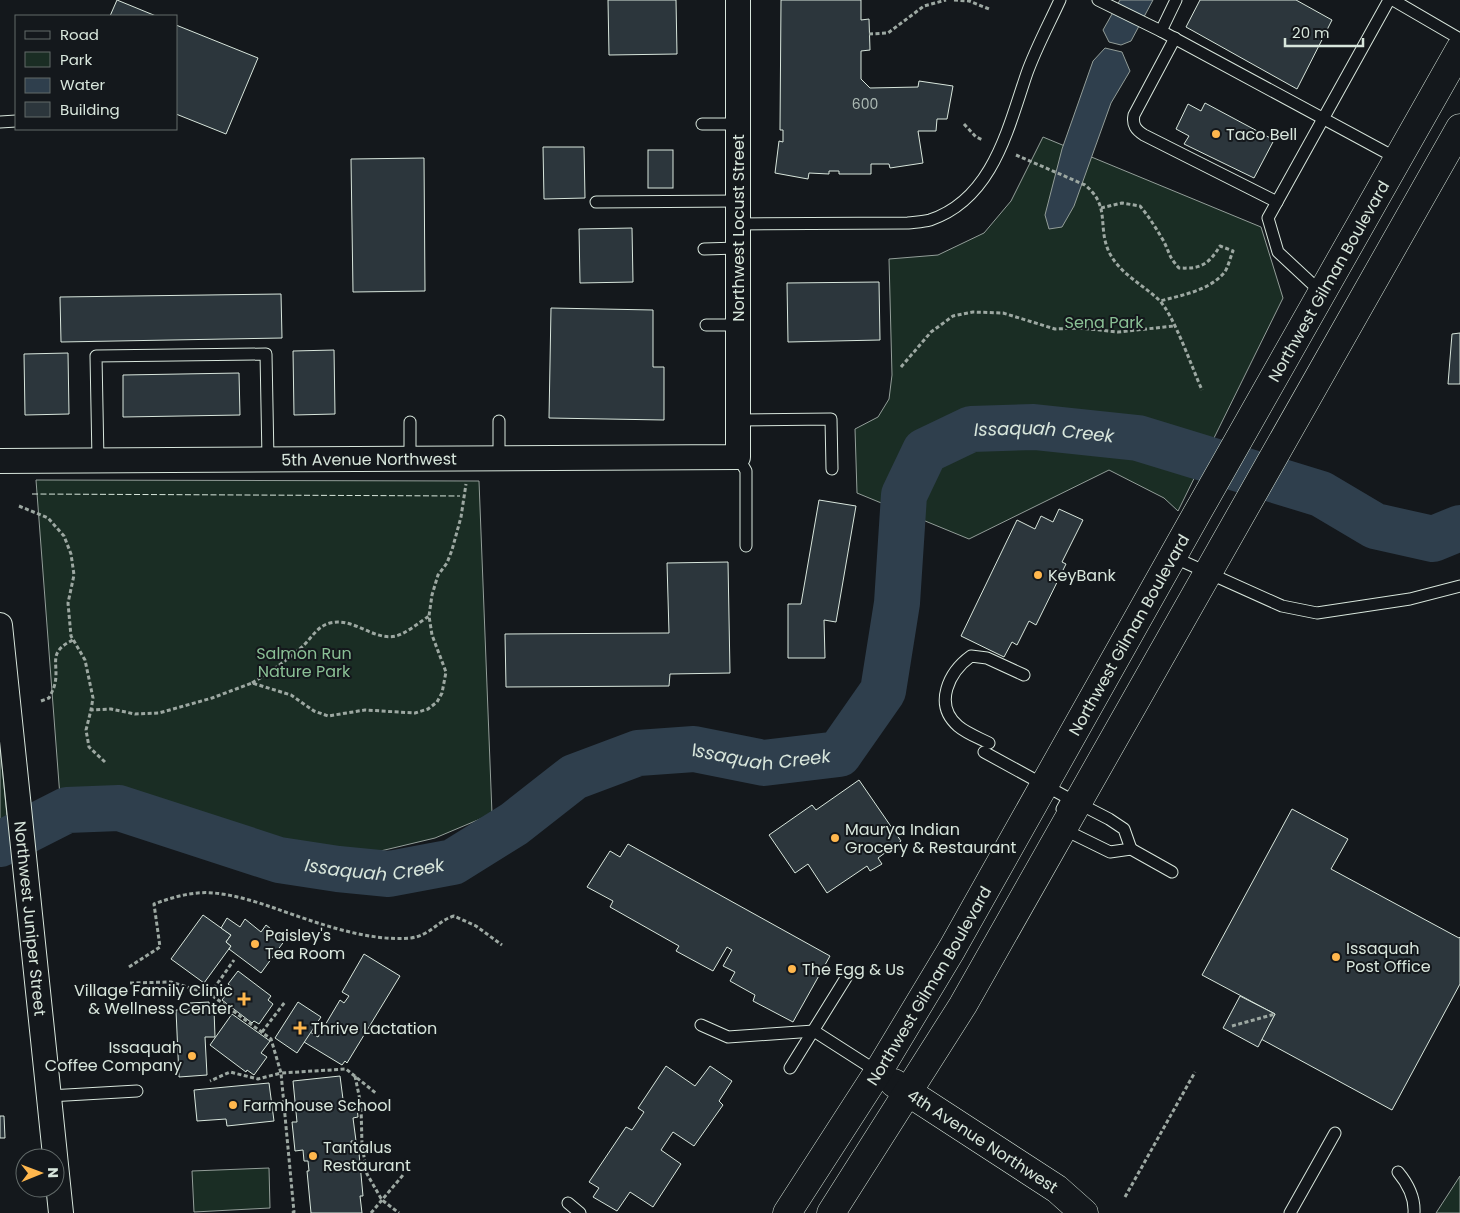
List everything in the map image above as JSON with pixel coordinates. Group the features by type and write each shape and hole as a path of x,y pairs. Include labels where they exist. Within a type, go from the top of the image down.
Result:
{"street":[{"name":"Northwest Locust Street","path":"738,0 738,457"},
{"name":"Northwest Gilman Boulevard","path":"786,1213 878,1072 952,949 1172,556 1460,49"},
{"path":"831,1213 909,1092 962,1005 1460,128"},
{"name":"5th Avenue Northwest","path":"0,461 738,457"},
{"name":"Northwest Juniper Street","path":"0,625 4,715 14,769 61,1213"},
{"name":"4th Avenue Northwest","path":"878,1072 1057,1189 1084,1213"}],"lane":[{"path":"738,224 908,223 929,220 959,205 972,194 991,167 1001,148 1030,67 1060,0"},
{"path":"1161,31 1176,0"},
{"path":"1322,293 1278,252 1268,218 1391,0 1460,39"},
{"path":"1101,2 1161,31 1398,159"},
{"path":"1174,38 1134,115 1135,128 1144,135 1277,202"},
{"path":"0,122 15,121"},
{"path":"702,124 738,124"},
{"path":"596,202 738,201"},
{"path":"704,249 738,248"},
{"path":"706,325 738,325"},
{"path":"98,460 96,356 266,354 268,459"},
{"path":"738,420 831,419 832,469"},
{"path":"499,421 499,458"},
{"path":"410,422 410,459"},
{"path":"738,457 746,471 746,546"},
{"path":"1172,556 1282,606 1317,613 1410,599 1460,586"},
{"path":"1024,675 987,658 971,656 960,664 949,681 944,695 948,714 958,726 986,748 1068,798 1044,842 1039,871"},
{"path":"1078,803 1109,818 1124,829 1131,848 1172,872"},
{"path":"1063,829 1110,852 1131,848"},
{"path":"790,1068 850,973"},
{"path":"701,1025 728,1036 814,1031 878,1072"},
{"path":"49,1096 137,1091"},
{"path":"1290,1213 1335,1133"},
{"path":"1398,1172 1405,1180 1411,1192 1414,1213"},
{"path":"568,1203 580,1213"}],"path":[{"path":"869,34 888,33 924,6 946,0"},
{"path":"954,0 969,0 989,9"},
{"path":"964,124 976,137 1001,148"},
{"path":"1038,165 1085,185 1098,199 1101,208 1104,239 1110,253 1120,268 1160,301 1174,326 1202,390"},
{"path":"1101,208 1122,203 1140,206 1160,234 1169,257 1179,268 1195,268 1212,259 1220,246 1232,251 1225,272 1213,282 1194,292 1160,301"},
{"path":"901,367 930,332 953,316 973,312 1003,312 1055,329 1080,328 1118,332 1174,326"},
{"path":"252,683 291,695 314,711 328,716 365,710 415,713 428,709 436,702 442,693 446,672 432,634 429,616 432,595 438,575 449,557 461,517 466,493 468,458"},
{"path":"19,506 48,518 64,536 72,554 74,575 68,603 71,636 85,660 93,698 86,730 90,747 105,762"},
{"path":"91,710 111,709 136,714 159,713 212,698 252,683 284,662 304,646 324,625 331,622 347,623 380,636 389,637 399,636 429,616"},
{"path":"41,701 49,698 54,686 56,652 64,644 73,640"},
{"path":"129,967 160,947 154,904 174,896 213,892 251,900 346,931 388,938 412,938 429,933 446,918 454,916 476,926 502,945"},
{"path":"210,994 234,960"},
{"path":"130,983 171,982 210,994 271,1039 281,1073 294,1213"},
{"path":"262,1032 285,1002"},
{"path":"1232,1026 1275,1014"},
{"path":"210,1082 230,1072 258,1079 281,1073 346,1069 377,1094"},
{"path":"1125,1197 1195,1072"},
{"path":"355,1076 361,1105 362,1145 367,1174 382,1200 399,1213"},
{"path":"371,1213 403,1175"}],"green space":[{"name":"Sena Park","path":"1043,137 1261,227 1283,298 1178,511 1164,498 1109,470 969,539 857,493 855,429 878,417 889,399 892,375 889,259 938,255 984,233 1011,201"},
{"name":"Salmon Run Nature Park","path":"36,480 479,481 492,814 435,838 368,854 286,848 127,795 60,797"},
{"path":"0,745 8,827 0,831"},
{"path":"269,1168 270,1208 194,1212 192,1171"},
{"path":"1460,1176 1460,1213 1436,1213"}],"water":[{"path":"1120,0 1153,0 1131,41 1121,45 1109,42 1103,30"},
{"path":"1105,48 1122,52 1130,71 1111,103 1074,206 1062,227 1049,229 1045,215 1062,149 1093,61"}],"building":[{"path":"117,0 154,15 110,15"},
{"path":"608,0 676,0 677,54 609,55"},
{"path":"781,0 861,0 861,20 869,19 870,50 861,51 861,79 870,88 918,87 919,81 953,86 947,119 937,119 936,131 918,131 923,163 890,168 889,164 871,164 871,174 839,174 839,171 829,171 829,174 809,173 808,179 775,173 779,141 783,142 783,130 780,130"},
{"path":"1200,0 1296,0 1332,20 1297,89 1186,27"},
{"path":"178,26 258,58 226,134 178,115"},
{"path":"1205,103 1274,140 1254,178 1184,144 1189,136 1176,129 1188,104 1201,111"},
{"path":"543,147 584,147 585,198 544,199"},
{"path":"648,150 673,150 673,188 648,188"},
{"path":"424,158 425,291 353,292 351,159"},
{"path":"632,228 633,282 580,283 579,229"},
{"path":"879,282 880,340 788,342 787,283"},
{"path":"281,294 282,338 61,342 60,297"},
{"path":"551,308 653,310 653,367 664,367 664,420 549,418"},
{"path":"1460,333 1460,384 1448,384 1452,334"},
{"path":"334,350 335,414 294,415 293,351"},
{"path":"68,353 69,414 25,415 24,354"},
{"path":"239,373 240,415 123,417 123,375"},
{"path":"819,500 856,506 836,622 824,620 825,658 788,658 788,604 801,604"},
{"path":"1059,509 1083,520 1062,562 1066,564 1036,625 1029,621 1017,645 1012,642 1004,657 961,636 1017,520 1035,529 1041,516 1053,522"},
{"path":"728,562 730,673 670,674 669,686 506,687 505,634 669,633 667,563"},
{"name":"Maurya Indian Grocery & Restaurant","path":"859,780 901,841 878,858 882,864 870,871 867,866 827,893 808,864 795,873 769,835 812,805 816,810"},
{"name":"Issaquah Post Office","path":"1292,809 1348,839 1331,869 1460,937 1460,984 1392,1110 1261,1039 1275,1014 1202,975"},
{"path":"628,844 830,956 793,1022 753,1001 755,995 730,981 735,972 723,966 732,950 727,947 713,971 676,951 679,946 610,907 613,901 587,887 610,851 620,857"},
{"path":"203,915 231,935 226,942 231,946 204,983 171,959"},
{"name":"Paisley's Tea Room","path":"227,918 240,927 245,919 261,932 266,925 285,940 261,973 229,949 231,946 226,942 231,935 221,928"},
{"path":"364,954 400,976 347,1063 345,1061 342,1065 304,1042 310,1032 318,1037 340,1000 344,1003 349,996 342,992"},
{"path":"238,971 271,996 268,1000 273,1004 259,1024 254,1021 252,1023 222,1000 232,987 228,984"},
{"path":"1240,996 1275,1014 1258,1047 1223,1028"},
{"name":"Issaquah Coffee Company","path":"209,1002 209,1009 214,1009 215,1037 205,1037 207,1075 179,1077 176,1010 191,1009 190,1003"},
{"path":"298,1002 321,1017 297,1053 275,1038"},
{"path":"232,1014 270,1041 261,1053 267,1057 254,1075 247,1070 246,1072 210,1045"},
{"path":"666,1066 695,1086 710,1066 732,1081 719,1101 723,1105 694,1146 673,1132 661,1150 681,1164 653,1207 630,1192 617,1211 593,1197 599,1188 589,1182 626,1127 632,1130 644,1112 638,1108"},
{"path":"340,1076 344,1107 357,1106 358,1117 353,1118 356,1141 351,1141 352,1153 359,1153 363,1196 360,1196 362,1213 311,1213 307,1171 309,1171 308,1161 304,1161 303,1150 295,1151 292,1122 297,1122 293,1081"},
{"name":"Farmhouse School","path":"269,1083 274,1121 227,1126 226,1119 197,1121 194,1090"},
{"path":"0,1116 4,1116 5,1138 0,1138"}],"waterway":[{"name":"Issaquah Creek","path":"0,844 67,810 119,808 279,860 389,874 453,862 514,824 574,777 638,753 694,749 764,763 839,754 883,691 897,603 904,495 925,451 971,429 1034,427 1138,438 1321,494 1375,526 1433,539 1460,528"}],"fence":[{"path":"32,494 460,496"}],"place":[{"name":"Taco Bell","path":"1216,134"},
{"name":"KeyBank","path":"1038,575"},
{"name":"Maurya Indian Grocery & Restaurant","path":"835,838"},
{"name":"Paisley's Tea Room","path":"255,944"},
{"name":"Issaquah Post Office","path":"1336,957"},
{"name":"The Egg & Us","path":"792,969"},
{"name":"Village Family Clinic & Wellness Center","path":"244,999"},
{"name":"Thrive Lactation","path":"300,1028"},
{"name":"Issaquah Coffee Company","path":"192,1056"},
{"name":"Farmhouse School","path":"233,1105"},
{"name":"Tantalus Restaurant","path":"313,1156"}]}
